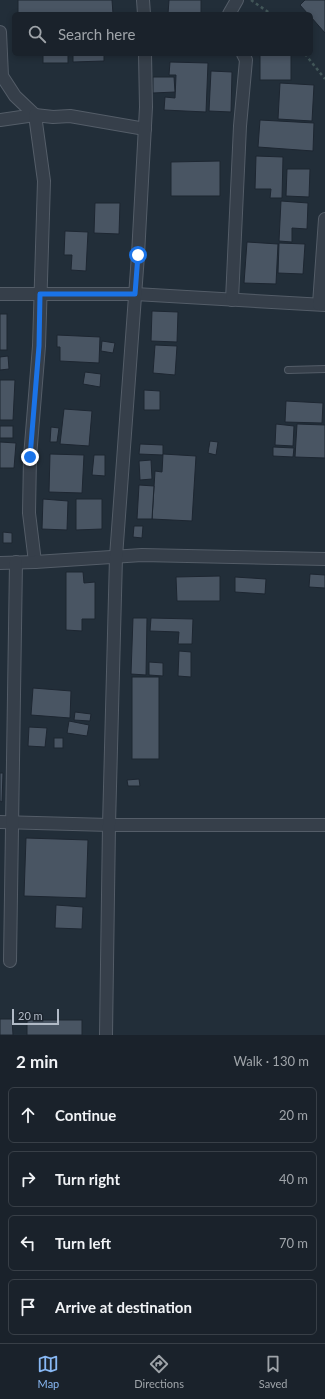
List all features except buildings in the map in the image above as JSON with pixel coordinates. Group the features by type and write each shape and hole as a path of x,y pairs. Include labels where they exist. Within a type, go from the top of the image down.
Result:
{"street":[{"path":"143,0 144,12"},
{"path":"230,12 236,0"},
{"path":"0,32 2,76 14,96 35,115 44,180 39,346 30,465 29,513 35,562"},
{"path":"106,1035 109,825 116,557 145,129 145,56"},
{"path":"232,300 240,126 246,60 244,56"},
{"path":"0,120 35,115 53,117 70,116 145,129"},
{"path":"0,294 135,294 322,305 325,219"},
{"path":"0,563 142,555 325,558"},
{"path":"10,961 6,822 16,562"},
{"path":"6,822 109,825 325,825"}],"lane":[{"path":"288,370 325,369"}],"path":[{"path":"251,0 268,12"},
{"path":"307,56 325,79"}],"route":[{"path":"30,457 39,346 40,294 135,294 138,255"}]}
